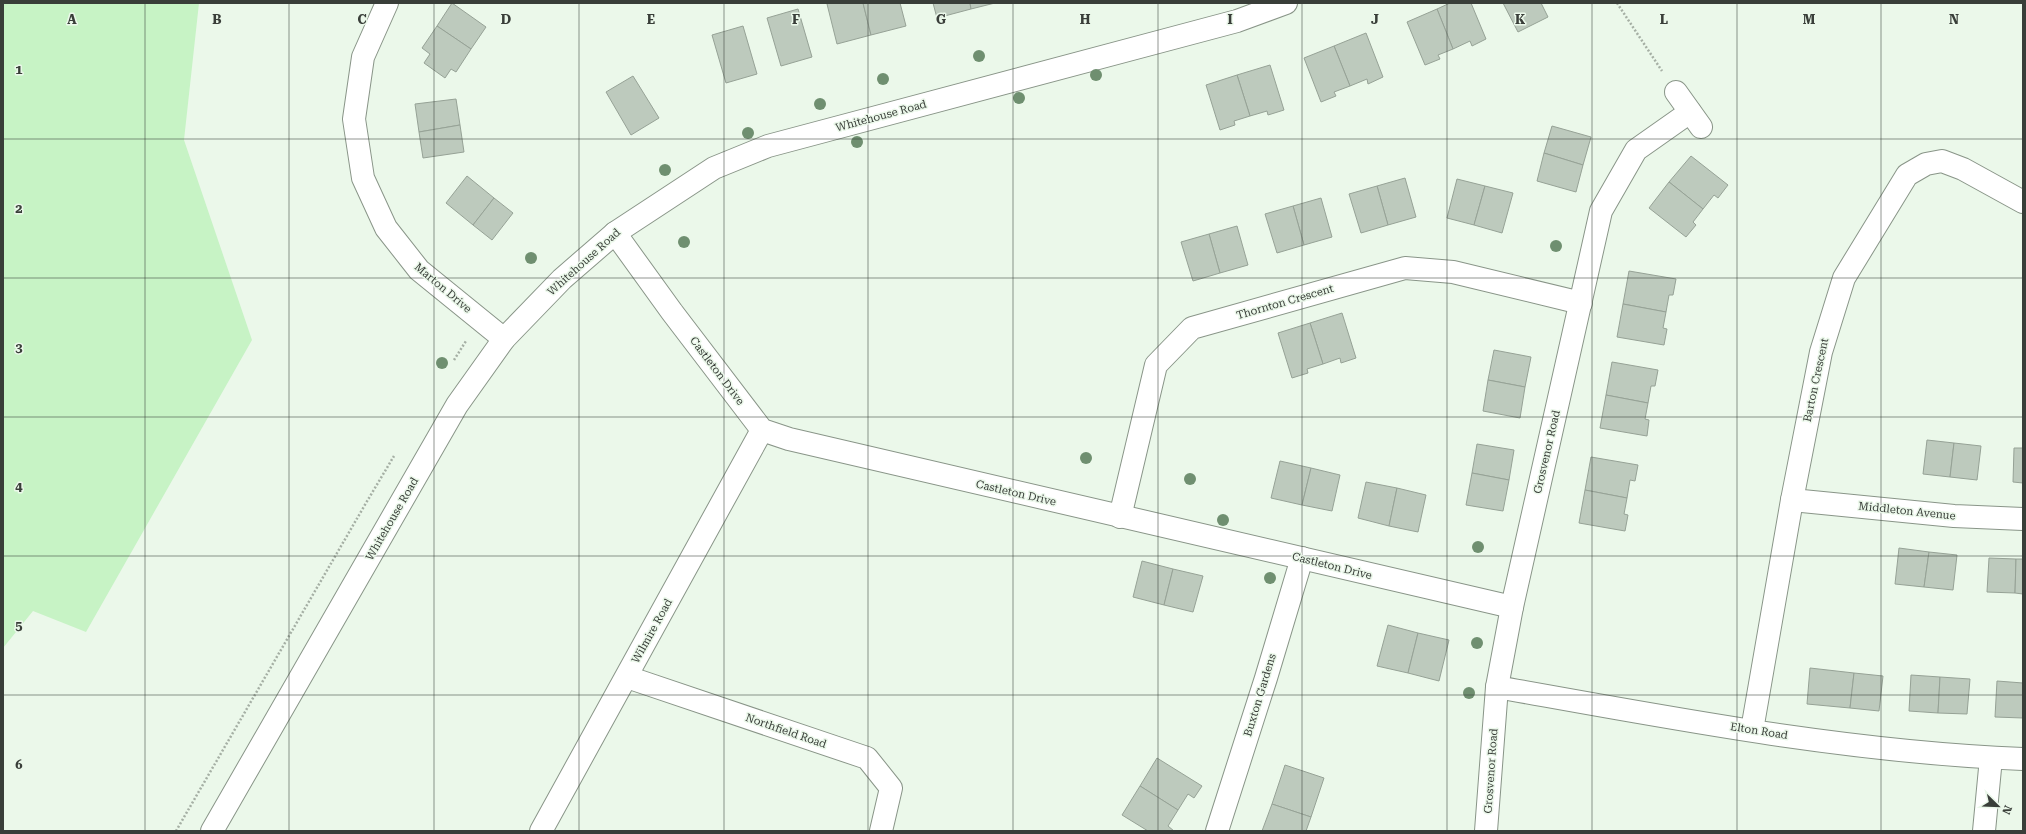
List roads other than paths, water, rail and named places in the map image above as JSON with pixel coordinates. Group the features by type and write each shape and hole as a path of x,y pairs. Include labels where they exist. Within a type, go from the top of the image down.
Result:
{"street":[{"name":"Marton Drive","path":"386,3 363,57 354,119 363,178 386,228 419,270 504,338"},
{"name":"Whitehouse Road","path":"212,831 457,405 504,338 562,279 615,232 714,168 768,146 1237,21 1286,3"},
{"name":"Grosvenor Road","path":"1486,831 1497,687 1512,607 1601,211 1636,150 1696,119 1676,92"},
{"name":"Barton Crescent","path":"1752,730 1792,500 1821,352 1844,278 1907,175 1926,164 1942,162 1963,169 2023,202"},
{"name":"Castleton Drive","path":"615,232 672,312 762,430 788,439 1512,607"},
{"name":"Thornton Crescent","path":"1120,517 1156,365 1192,328 1405,268 1453,272 1581,304"},
{"name":"Wilmire Road","path":"541,831 762,430"},
{"name":"Middleton Avenue","path":"1792,500 1954,516 2023,520"},
{"name":"Buxton Gardens","path":"1217,831 1266,678 1302,558"},
{"name":"Northfield Road","path":"627,677 867,758 891,788 881,831"},
{"name":"Elton Road","path":"1497,687 1665,717 1853,746 1991,758 2023,759"},
{"path":"1984,831 1991,758"}]}
